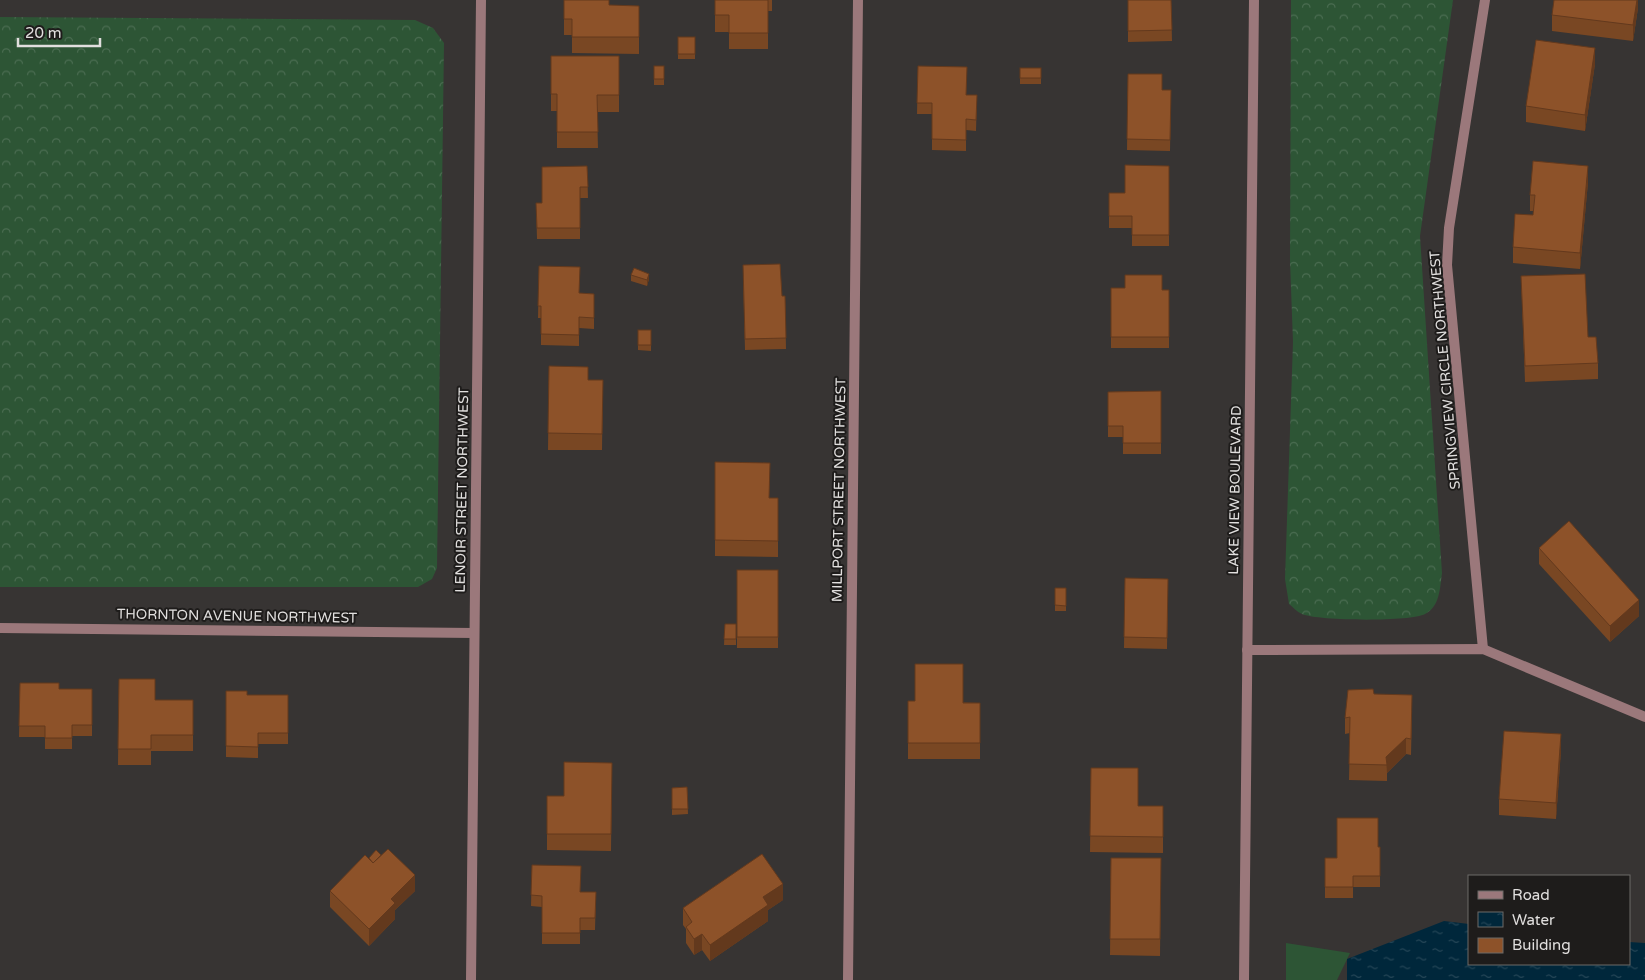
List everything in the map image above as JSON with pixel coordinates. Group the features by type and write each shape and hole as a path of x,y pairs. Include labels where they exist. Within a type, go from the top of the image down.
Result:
{"street":[{"name":"LENOIR STREET NORTHWEST","path":"470,980 481,0"},
{"name":"MILLPORT STREET NORTHWEST","path":"848,980 858,0"},
{"name":"LAKE VIEW BOULEVARD","path":"1244,980 1254,0"},
{"name":"SPRINGVIEW CIRCLE NORTHWEST","path":"1483,649 1447,264 1449,228 1485,0"},
{"name":"THORNTON AVENUE NORTHWEST","path":"0,628 474,633"},
{"path":"1247,650 1483,649 1645,717"}],"green space":[{"path":"1291,0 1453,0 1420,236 1442,573 1440,590 1434,607 1425,614 1416,617 1384,619 1326,618 1302,614 1289,604 1285,579 1293,342 1290,261"},
{"path":"0,17 415,20 433,28 444,43 437,568 432,579 418,587 0,587"},
{"path":"1286,943 1350,953 1337,980 1286,980"}],"water":[{"path":"1444,921 1468,924 1468,965 1630,965 1630,942 1645,943 1645,980 1347,980 1347,959"}],"building":[{"path":"564,0 609,0 609,5 639,6 639,37 572,37 572,19 564,19"},
{"path":"715,0 768,0 768,33 729,33 729,15 715,15"},
{"path":"1128,0 1171,0 1172,30 1128,31"},
{"path":"1554,0 1637,0 1633,25 1552,15"},
{"path":"678,37 695,37 695,54 678,54"},
{"path":"1536,40 1595,48 1585,115 1526,106"},
{"path":"551,56 619,56 619,95 597,95 598,132 557,132 557,94 551,94"},
{"path":"654,66 664,66 664,79 654,79"},
{"path":"918,66 967,67 966,95 977,95 976,120 966,119 966,140 932,139 932,103 917,103"},
{"path":"1020,68 1041,68 1041,78 1020,78"},
{"path":"1128,74 1162,74 1162,90 1171,90 1170,140 1127,139"},
{"path":"1533,161 1588,166 1580,253 1513,247 1515,214 1533,215 1535,195 1530,195"},
{"path":"1125,165 1169,166 1169,235 1132,235 1132,216 1109,216 1109,193 1125,193"},
{"path":"587,166 588,187 580,187 580,228 537,228 536,203 542,203 542,167"},
{"path":"780,264 782,296 785,296 786,338 745,339 743,265"},
{"path":"539,266 580,267 579,293 594,294 594,318 579,317 579,335 541,334 541,306 538,306"},
{"path":"634,268 649,274 647,280 631,275"},
{"path":"1585,274 1588,337 1596,337 1598,363 1525,366 1521,276"},
{"path":"1125,275 1162,275 1162,290 1169,290 1169,337 1111,337 1111,288 1125,288"},
{"path":"638,330 651,330 651,345 638,345"},
{"path":"549,366 588,367 588,380 603,380 602,434 548,433"},
{"path":"1161,391 1161,443 1123,443 1123,426 1108,426 1108,392"},
{"path":"715,462 770,463 769,498 778,498 778,541 715,540"},
{"path":"1569,521 1639,600 1610,626 1539,548"},
{"path":"737,570 778,570 778,637 737,637"},
{"path":"1125,578 1168,579 1167,638 1124,637"},
{"path":"1055,588 1066,588 1066,606 1055,605"},
{"path":"725,624 736,624 736,639 724,639"},
{"path":"915,664 963,664 963,703 980,703 980,743 908,743 908,701 915,701"},
{"path":"119,679 155,679 155,700 193,700 193,735 151,735 151,749 118,749"},
{"path":"20,683 59,683 59,689 92,689 92,725 72,725 72,738 45,738 45,726 19,726"},
{"path":"1373,689 1374,694 1412,695 1411,739 1406,738 1386,757 1387,765 1349,764 1350,717 1345,718 1348,690"},
{"path":"226,691 247,691 247,695 288,695 288,733 258,733 258,747 226,746"},
{"path":"1504,731 1561,734 1556,803 1499,799"},
{"path":"564,762 612,763 611,834 547,834 547,796 564,796"},
{"path":"1091,768 1138,768 1138,806 1163,806 1163,837 1090,836"},
{"path":"687,787 688,809 672,809 672,788"},
{"path":"1337,818 1378,818 1380,876 1353,876 1353,887 1325,887 1325,858 1337,858"},
{"path":"388,849 415,875 391,899 395,903 369,929 330,891 365,855 373,863"},
{"path":"376,850 381,855 373,863 369,858"},
{"path":"762,854 783,884 763,897 768,905 710,945 702,934 694,939 686,927 692,922 683,908"},
{"path":"1111,858 1161,858 1160,939 1110,939"},
{"path":"532,865 581,866 580,892 596,892 595,918 580,918 580,933 542,933 542,896 531,895"}]}
